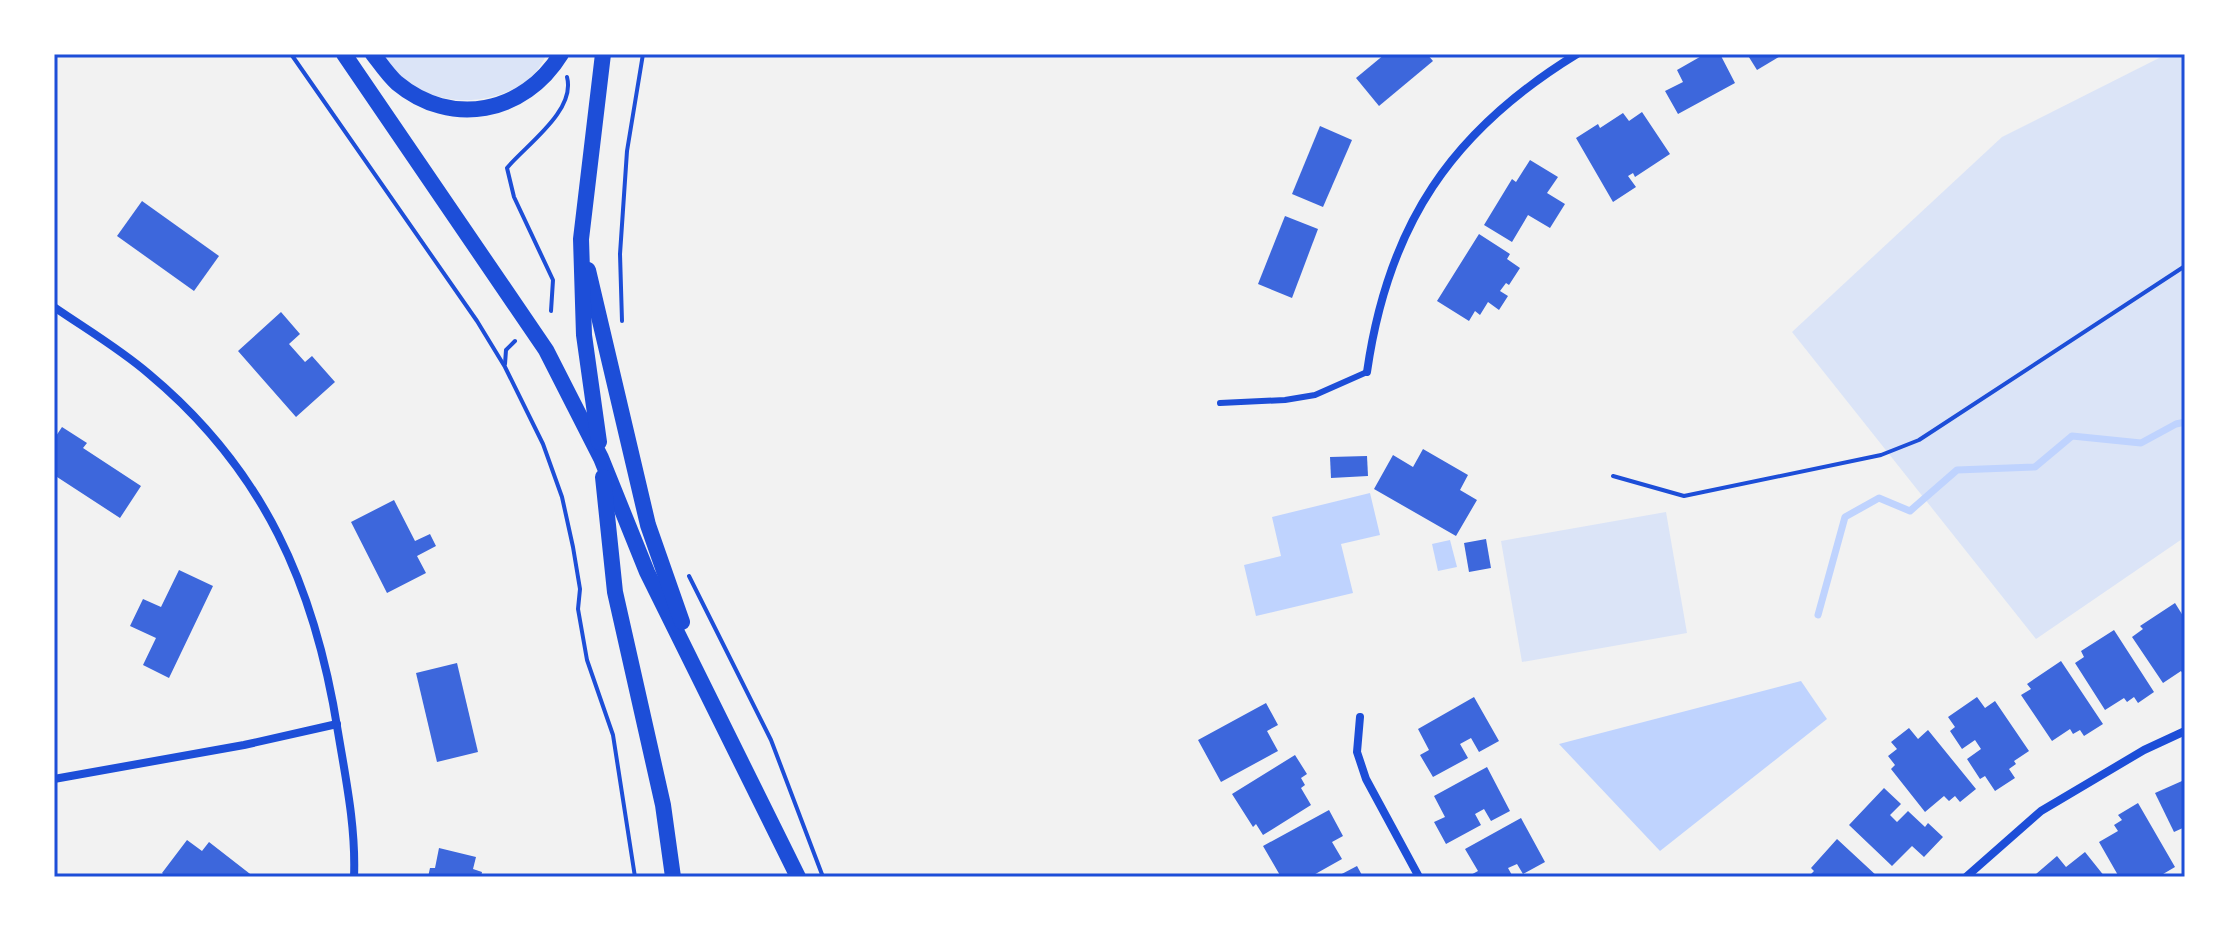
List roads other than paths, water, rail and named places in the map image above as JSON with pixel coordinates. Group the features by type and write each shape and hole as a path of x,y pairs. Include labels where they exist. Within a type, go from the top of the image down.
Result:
{"main road":[{"path":"344,54 546,350 601,458 647,572 798,877"},
{"path":"373,54 396,82 424,100 449,110 475,111 523,93 558,59"},
{"path":"603,56 581,239 584,335 620,618 663,805 673,877"},
{"path":"581,239 648,525 700,676"}],"street":[{"path":"1367,372 1382,296 1420,204 1468,140 1501,107 1539,77 1577,54"},
{"path":"54,307 119,351 186,407 220,445 261,501 302,583 326,664 352,816 354,877"},
{"path":"1360,717 1357,752 1366,779 1419,877"},
{"path":"54,779 244,745 337,724"},
{"path":"1966,877 2041,811 2144,750 2185,731"}],"lane":[{"path":"1220,403 1285,400 1315,395 1367,372"}],"water":[{"path":"1370,493 1380,535 1341,544 1353,593 1256,616 1244,565 1281,556 1272,517"},
{"path":"1450,540 1457,567 1438,571 1432,544"},
{"path":"1801,681 1827,719 1660,851 1559,744"}],"waterway":[{"path":"1818,615 1845,517 1879,498 1910,511 1957,470 2035,467 2072,436 2141,443 2185,422"}]}
